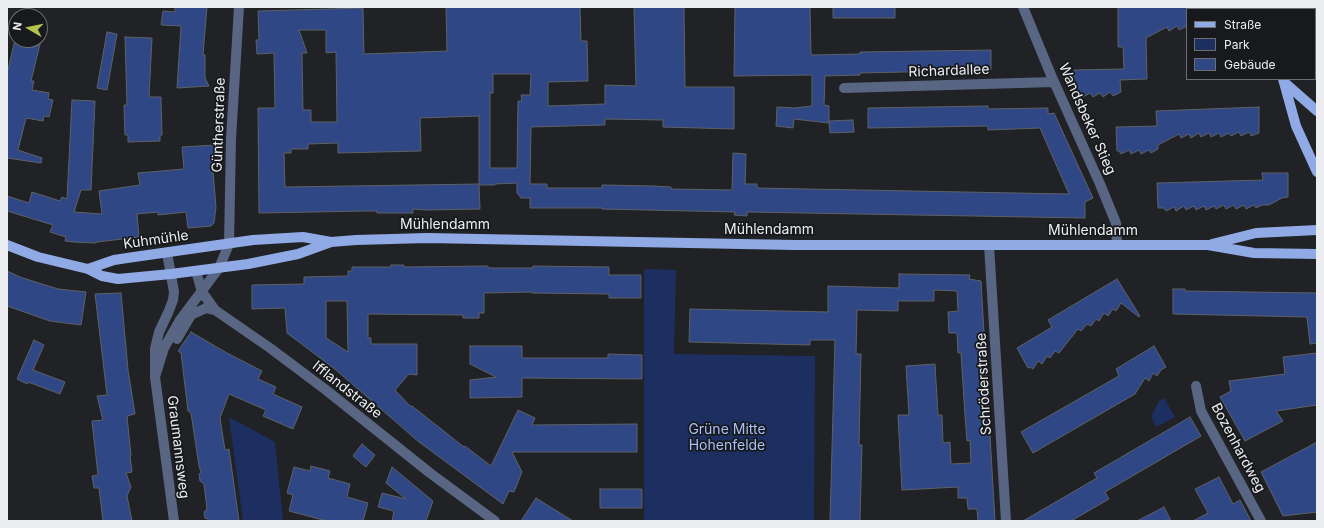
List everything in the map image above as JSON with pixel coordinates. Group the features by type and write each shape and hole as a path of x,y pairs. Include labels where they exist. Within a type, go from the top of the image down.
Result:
{"main road":[{"path":"1284,81 1317,111"},
{"path":"1284,81 1296,126 1317,172"},
{"name":"Mühlendamm","path":"1208,245 1256,233 1317,230"},
{"name":"Mühlendamm","path":"229,244 253,240 303,237 331,242 427,238 794,245 1208,245 1254,253 1317,254"},
{"name":"Mühlendamm","path":"219,268 298,254 331,242"},
{"name":"Kuhmühle","path":"88,269 114,260 229,244"},
{"path":"7,245 47,259 88,269 102,276 118,279 219,268"}],"street":[{"name":"Güntherstraße","path":"229,244 231,139 239,7"},
{"name":"Wandsbeker Stieg","path":"1023,7 1116,223 1117,245"},
{"name":"Richardallee","path":"844,88 1054,82"},
{"name":"Graumannsweg","path":"155,377 164,348 180,320 219,268 229,244"},
{"name":"Schröderstraße","path":"989,245 1006,521"},
{"name":"Graumannsweg","path":"168,253 174,292 173,300 159,332 155,349 155,377 174,521"},
{"name":"Ifflandstraße","path":"196,271 202,292 215,310 326,390 430,473 495,521"},
{"path":"164,348 176,340 192,315 206,308 215,310"},
{"name":"Bozenhardweg","path":"1196,386 1201,411 1261,521"}],"green space":[{"path":"1317,7 1317,65 1316,8 1286,8"},
{"name":"Grüne Mitte Hohenfelde","path":"644,269 676,270 674,354 815,356 814,521 644,521"},
{"path":"1164,398 1175,417 1156,427 1151,417 1159,401"},
{"path":"229,417 275,442 283,521 243,521"}],"building":[{"path":"175,7 207,7 203,55 205,55 205,78 209,86 177,88 181,26 161,25 163,11 175,12"},
{"path":"446,7 580,7 581,41 587,41 588,81 548,82 548,106 605,104 605,85 636,86 634,7 684,7 685,87 734,87 734,129 663,127 663,120 605,119 605,125 531,127 530,184 547,184 547,188 602,188 602,185 654,186 671,187 671,189 732,190 733,153 746,154 745,184 757,184 757,188 1069,194 1040,128 988,130 988,126 868,128 868,108 988,106 988,109 1048,108 1048,114 1054,113 1093,198 1085,202 1085,218 747,212 747,216 734,215 735,212 602,208 530,208 530,198 521,198 517,193 517,183 479,185 480,209 413,209 413,213 377,213 377,211 366,211 259,213 258,108 275,108 274,53 257,54 256,40 259,40 258,11 363,8 364,54 447,51","holes":["299,30 326,30 326,53 336,52 337,122 311,122 311,110 303,110 302,53 307,53","493,74 531,74 530,95 521,95 522,101 518,101 517,168 490,168 490,93 493,93","479,116 479,184 285,187 284,153 291,153 291,149 308,149 308,144 338,143 338,153 421,151 420,118"]},
{"path":"735,7 810,7 811,55 860,54 860,52 991,50 991,70 860,73 860,75 825,76 824,105 829,106 829,123 794,119 793,128 776,126 777,107 795,108 812,106 812,75 734,76"},
{"path":"833,7 895,7 895,18 833,18"},
{"path":"1118,7 1187,7 1186,26 1179,30 1177,26 1169,31 1167,27 1146,38 1147,79 1120,80 1121,92 1113,96 1110,92 1103,97 1100,93 1093,97 1090,93 1083,97 1081,94 1075,94 1074,70 1124,69 1123,47 1118,47"},
{"path":"107,32 117,34 107,90 97,88"},
{"path":"125,37 152,38 149,97 161,97 162,135 160,135 160,141 128,142 128,135 125,135 124,105 127,105"},
{"path":"13,48 39,48 31,81 34,81 32,90 49,93 48,99 53,100 49,117 44,116 43,121 26,118 18,150 42,158 41,163 7,158 7,74"},
{"path":"72,100 95,101 91,190 81,190 74,212 102,214 99,191 140,185 138,173 184,169 182,147 215,145 217,160 212,160 216,207 214,223 211,226 188,228 186,212 158,215 158,212 137,214 139,237 96,243 73,242 65,241 66,237 50,232 53,225 7,211 7,196 29,203 32,192 60,201 62,197 67,199"},
{"path":"1259,107 1259,133 1251,136 1249,132 1241,136 1239,132 1231,136 1229,133 1221,137 1219,133 1211,137 1209,133 1201,137 1199,133 1191,138 1189,134 1181,138 1179,134 1158,145 1158,149 1151,153 1149,150 1141,154 1139,150 1131,154 1129,150 1121,154 1117,151 1116,127 1157,126 1156,111"},
{"path":"853,120 854,132 830,133 829,121"},
{"path":"1262,173 1288,173 1288,197 1282,198 1269,205 1262,205 1256,208 1254,205 1246,209 1244,205 1236,209 1234,205 1226,209 1224,205 1216,209 1214,206 1206,210 1204,206 1196,210 1194,206 1186,210 1184,206 1176,211 1174,207 1166,211 1164,208 1158,208 1157,183 1263,180"},
{"path":"391,265 404,265 404,267 488,266 488,268 533,268 533,266 609,267 609,275 641,275 641,298 609,298 609,294 532,292 484,293 484,313 479,313 479,318 463,318 463,315 368,314 368,338 371,338 371,344 417,344 417,375 409,374 395,390 410,406 491,466 518,410 535,418 532,425 637,424 637,452 512,452 522,472 514,492 509,491 503,504 419,442 336,370 287,333 285,308 252,309 252,285 304,284 304,277 348,276 348,271 352,271 352,267 391,267","holes":["326,301 347,301 348,352 326,338"]},
{"path":"7,271 20,277 58,289 86,292 81,325 50,321 7,306"},
{"path":"899,274 970,275 969,279 981,281 995,521 978,521 977,509 968,509 967,498 958,498 958,487 902,490 898,415 909,415 906,366 935,364 938,415 942,415 943,443 950,442 951,464 971,463 970,440 967,441 961,353 958,353 957,333 949,333 948,312 958,311 957,291 934,290 934,301 898,301 898,311 857,310 856,354 861,354 859,445 862,445 860,521 830,521 835,340 810,340 810,345 689,342 690,309 828,312 828,286 899,288"},
{"path":"1117,279 1140,316 1139,317 1121,303 1116,311 1113,309 1108,316 1104,313 1099,321 1096,319 1091,326 1087,324 1081,331 1078,329 1059,353 1055,351 1050,358 1047,356 1042,364 1038,361 1033,369 1030,367 1028,368 1017,348 1052,327 1048,320"},
{"path":"1173,289 1185,289 1185,291 1317,293 1317,343 1310,344 1307,317 1173,314"},
{"path":"121,293 128,370 135,414 127,416 132,472 126,473 131,487 127,496 132,521 103,521 99,488 94,488 92,476 98,475 92,421 103,420 97,396 107,395 95,294"},
{"path":"191,332 262,371 258,379 276,387 273,394 302,407 293,429 263,416 266,410 229,394 220,418 225,450 229,449 239,521 208,521 208,519 205,518 204,512 207,509 204,484 200,481 199,474 201,472 191,413 188,411 181,353 178,351"},
{"path":"34,340 44,345 33,370 65,382 60,394 28,382 27,384 17,379"},
{"path":"470,346 522,346 522,358 608,358 608,354 642,355 642,379 522,378 522,397 470,398 470,380 496,377 470,364"},
{"path":"1154,346 1166,367 1161,370 1157,376 1153,373 1149,381 1145,378 1135,394 1033,453 1021,432 1119,376 1116,369"},
{"path":"1317,353 1317,405 1276,411 1283,421 1245,441 1220,397 1231,391 1229,381 1285,374 1283,357"},
{"path":"1190,417 1201,436 1105,492 1109,499 1071,521 1023,521 1097,478 1094,473"},
{"path":"1317,442 1317,512 1283,516 1261,472"},
{"path":"362,444 375,455 366,467 353,456"},
{"path":"311,466 330,471 328,478 350,484 347,497 368,503 363,521 327,521 289,511 293,495 287,493 294,467 310,471"},
{"path":"392,467 433,501 426,521 392,521 394,511 378,507 382,493 406,499 386,483"},
{"path":"1219,477 1233,504 1240,500 1251,521 1193,521 1208,513 1195,489"},
{"path":"600,489 642,489 642,508 600,508"},
{"path":"536,498 573,521 521,521"},
{"path":"1164,507 1171,521 1137,521"}]}
